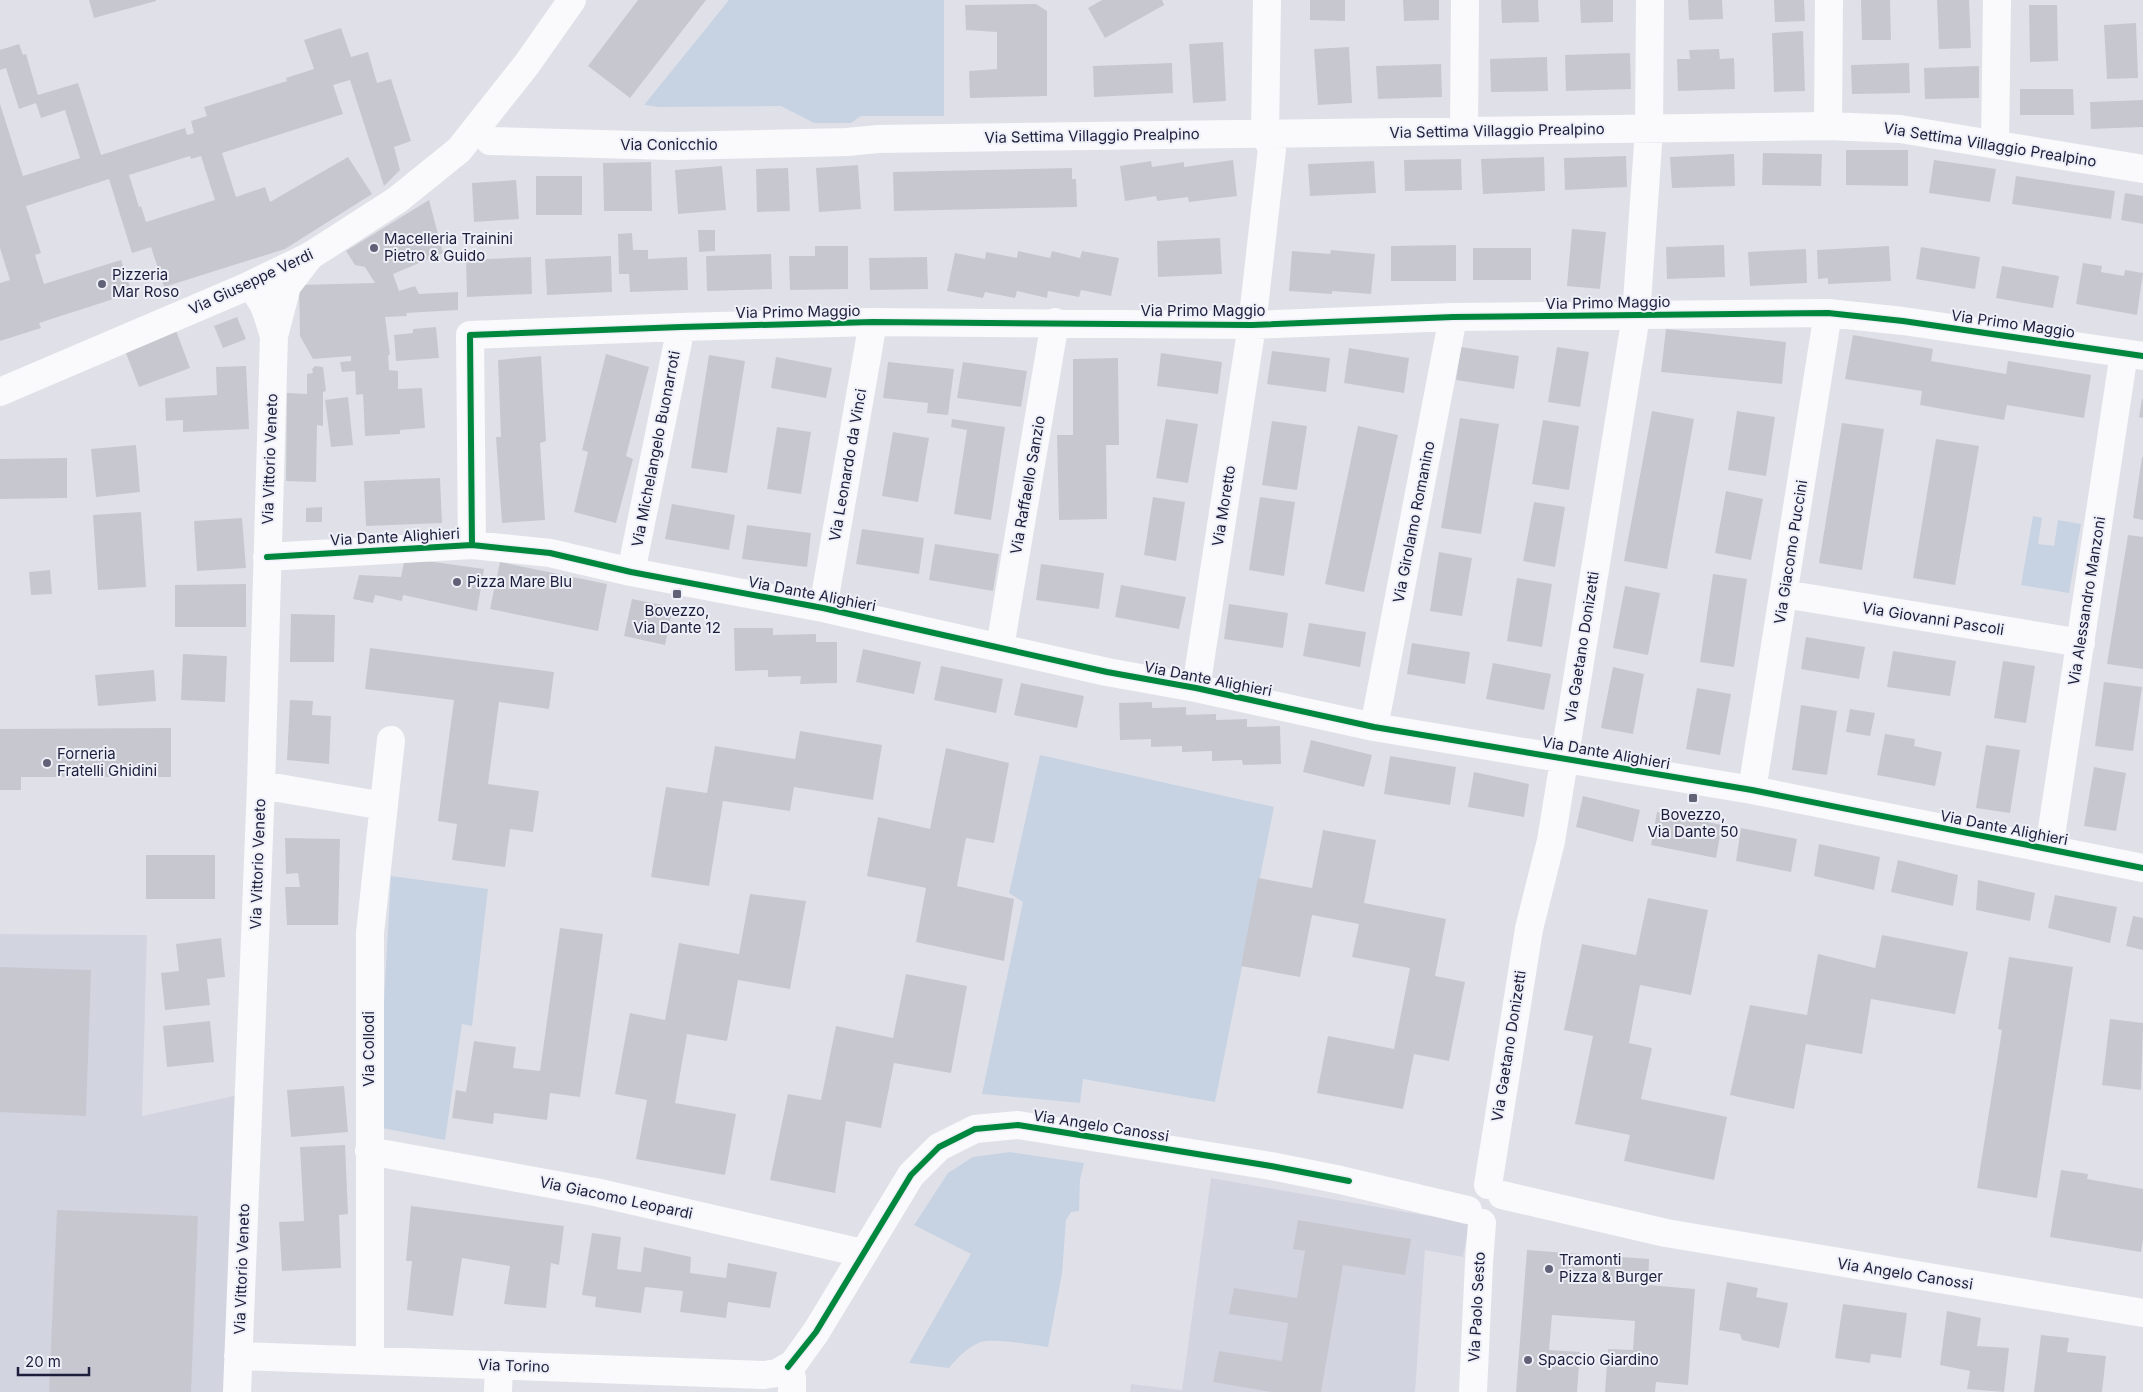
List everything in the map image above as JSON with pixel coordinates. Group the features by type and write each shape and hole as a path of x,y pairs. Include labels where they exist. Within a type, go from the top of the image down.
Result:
{"street":[{"path":"483,135 527,64 572,0"},
{"name":"Via Primo Maggio","path":"1252,325 1272,149 1265,134 1267,0"},
{"path":"1464,131 1465,0"},
{"name":"Via Gaetano Donizetti","path":"1485,1203 1529,929 1551,841 1636,316 1649,130 1650,0"},
{"path":"1828,126 1830,0"},
{"path":"1995,144 1997,0"},
{"name":"Via Settima Villaggio Prealpino","path":"847,142 878,139 1649,130 1828,126 1900,129 2143,169"},
{"name":"Via Conicchio","path":"483,135 673,146 847,142"},
{"name":"Via Giuseppe Verdi","path":"0,392 248,286 310,256 397,200 459,150 483,135"},
{"name":"Via Vittorio Veneto","path":"237,1392 261,785 274,336 287,286 310,256"},
{"name":"Via Vittorio Veneto","path":"248,286 264,305 274,336"},
{"name":"Via Primo Maggio","path":"472,545 470,335 681,326 873,322 1252,325 1453,317 1828,313 1903,321 2134,355"},
{"name":"Via Giacomo Puccini","path":"1752,790 1828,313"},
{"name":"Via Girolamo Romanino","path":"1374,727 1453,317"},
{"name":"Via Leonardo da Vinci","path":"823,608 873,322"},
{"name":"Via Raffaello Sanzio","path":"1000,647 1055,322"},
{"name":"Via Moretto","path":"1196,688 1252,325"},
{"name":"Via Michelangelo Buonarroti","path":"631,572 681,326"},
{"name":"Via Alessandro Manzoni","path":"2049,849 2081,643 2134,355"},
{"name":"Via Dante Alighieri","path":"267,557 472,545 550,553 631,572 823,608 1107,672 1196,688 1374,727 1752,790 2143,868"},
{"name":"Via Giovanni Pascoli","path":"1784,594 2081,643"},
{"name":"Via Collodi","path":"370,1360 370,933 391,740"},
{"path":"261,785 384,806"},
{"name":"Via Angelo Canossi","path":"790,1379 862,1253 911,1175 939,1147 975,1129 1018,1125 2143,1313"},
{"name":"Via Giacomo Leopardi","path":"369,1151 595,1192 862,1253"},
{"name":"Via Paolo Sesto","path":"1473,1392 1478,1262 1485,1203"},
{"name":"Via Torino","path":"238,1356 764,1376 778,1373 790,1379"},
{"path":"498,1392 499,1365"}],"shaded area":[{"path":"729,0 944,0 944,116 861,116 851,123 814,123 781,106 658,107 644,105"},
{"path":"2033,516 2042,518 2038,544 2054,546 2058,520 2081,524 2069,593 2021,585"},
{"path":"1040,755 1274,807 1215,1102 1083,1079 1080,1103 982,1094 1023,902 1009,893"},
{"path":"391,876 488,889 472,1026 462,1024 445,1140 377,1127"},
{"path":"0,934 147,935 142,1116 238,1095 225,1392 0,1392"},
{"path":"1010,1152 1084,1163 1080,1180 1079,1211 1071,1212 1066,1220 1062,1274 1048,1347 1012,1342 984,1341 966,1351 949,1368 909,1363 971,1254 914,1225 948,1173 973,1157"},
{"path":"1211,1178 1469,1223 1463,1257 1425,1250 1415,1392 1130,1392 1131,1384 1182,1390"}],"building":[{"path":"89,0 156,0 156,1 94,18"},
{"path":"638,0 706,0 630,98 588,66"},
{"path":"1102,0 1162,0 1164,5 1105,38 1088,8"},
{"path":"1310,0 1345,0 1345,21 1310,20"},
{"path":"1403,0 1439,0 1439,20 1404,21"},
{"path":"1501,0 1538,0 1539,22 1502,23"},
{"path":"1580,0 1613,0 1613,22 1581,23"},
{"path":"1688,0 1722,0 1723,19 1689,20"},
{"path":"1774,0 1804,0 1805,21 1775,22"},
{"path":"1861,0 1890,0 1891,40 1862,40"},
{"path":"1937,0 1969,0 1971,48 1939,49"},
{"path":"1036,4 1047,11 1047,96 970,98 969,71 997,69 997,32 966,30 965,5"},
{"path":"2029,5 2057,5 2058,61 2030,62"},
{"path":"2136,23 2138,78 2107,79 2104,25"},
{"path":"341,28 351,57 368,52 377,83 391,79 411,141 394,147 400,170 384,186 350,80 333,85 343,114 222,153 236,197 265,187 270,202 348,157 372,194 285,249 164,287 151,247 132,253 109,179 26,206 41,253 35,255 44,284 121,260 132,293 39,323 41,328 0,341 0,283 10,280 0,248 0,104 23,176 80,158 65,110 41,118 36,103 19,109 6,68 0,70 0,50 19,44 23,55 26,54 38,95 78,83 101,155 185,128 187,135 194,133 191,121 207,116 204,107 287,81 286,78 314,69 304,40","holes":["190,156 191,159 201,156 215,200 146,222 129,175"]},
{"path":"1803,31 1805,91 1774,92 1772,33"},
{"path":"1223,42 1226,101 1193,103 1189,44"},
{"path":"1349,47 1352,103 1318,105 1314,49"},
{"path":"1719,49 1720,59 1734,58 1735,89 1678,91 1677,59 1690,59 1689,50"},
{"path":"1630,53 1631,89 1566,91 1565,55"},
{"path":"1547,57 1548,91 1491,92 1490,59"},
{"path":"1172,63 1173,93 1094,97 1093,66"},
{"path":"1909,63 1910,93 1852,94 1851,65"},
{"path":"1441,64 1442,97 1378,99 1376,66"},
{"path":"1979,66 1979,98 1925,99 1924,68"},
{"path":"2020,89 2073,89 2074,115 2020,115"},
{"path":"2143,100 2143,127 2091,129 2090,102"},
{"path":"1846,150 1908,150 1908,186 1846,185"},
{"path":"1763,153 1822,154 1821,186 1762,185"},
{"path":"1734,154 1735,186 1672,188 1670,157"},
{"path":"1626,156 1627,187 1565,190 1564,158"},
{"path":"1544,157 1545,191 1483,194 1481,159"},
{"path":"1461,159 1462,190 1405,191 1404,160"},
{"path":"1233,160 1237,196 1189,202 1188,197 1157,201 1156,196 1125,201 1120,166 1151,161 1152,167 1184,162 1184,167"},
{"path":"1934,160 1996,169 1990,202 1929,193"},
{"path":"1374,161 1376,193 1310,196 1308,164"},
{"path":"651,162 652,211 604,211 603,163"},
{"path":"858,165 861,209 819,212 816,168"},
{"path":"722,166 726,210 678,214 675,170"},
{"path":"788,168 790,211 757,212 756,169"},
{"path":"1072,168 1072,179 1076,179 1077,207 894,211 893,172"},
{"path":"536,176 582,176 582,215 536,215"},
{"path":"2016,176 2115,191 2111,219 2012,204"},
{"path":"516,180 519,219 474,222 472,183"},
{"path":"2125,193 2143,196 2143,224 2121,220"},
{"path":"429,200 443,253 393,274 399,291 415,286 419,294 458,292 458,310 406,313 407,316 385,317 390,355 388,355 389,370 398,371 398,389 422,388 425,428 400,430 400,434 365,436 363,394 356,395 355,371 342,372 340,362 351,361 351,356 313,359 300,336 299,285 375,283 365,267 355,265 346,251"},
{"path":"1572,229 1606,232 1600,289 1567,286"},
{"path":"698,230 715,230 715,251 699,252"},
{"path":"632,233 633,250 648,250 648,259 687,257 688,290 630,292 629,274 619,274 618,234"},
{"path":"1220,238 1222,274 1158,277 1157,241"},
{"path":"1456,245 1456,281 1391,281 1391,246"},
{"path":"1724,245 1725,277 1667,279 1666,247"},
{"path":"815,246 848,246 848,289 790,290 789,256 815,256"},
{"path":"1889,246 1891,281 1828,284 1828,278 1818,279 1817,250"},
{"path":"1921,247 1980,257 1975,289 1916,279"},
{"path":"1473,248 1531,248 1531,280 1473,280"},
{"path":"1806,249 1807,283 1750,286 1748,252"},
{"path":"1331,250 1375,254 1371,294 1332,291 1332,294 1289,291 1292,251 1330,254"},
{"path":"1018,251 1050,258 1052,251 1080,258 1082,251 1119,258 1111,296 1081,290 1079,297 1048,291 1047,298 1017,291 1015,298 985,292 983,298 947,291 955,253 985,259 986,252 1017,258"},
{"path":"771,254 772,289 707,291 706,256"},
{"path":"611,256 612,292 547,295 545,259"},
{"path":"531,257 532,294 467,297 466,260"},
{"path":"927,257 928,289 870,290 869,258"},
{"path":"2083,263 2102,266 2101,272 2124,276 2125,270 2143,273 2137,315 2076,304"},
{"path":"2002,266 2059,276 2053,308 1996,298"},
{"path":"237,317 246,339 223,348 214,326"},
{"path":"436,327 439,358 396,361 394,335 413,333 413,329"},
{"path":"175,328 190,368 139,387 124,348"},
{"path":"1666,329 1786,342 1782,384 1661,372"},
{"path":"1853,335 1933,349 1931,361 2006,374 2008,361 2091,375 2084,418 2007,405 2004,420 1920,405 1922,391 1845,379"},
{"path":"1461,347 1519,356 1514,389 1456,380"},
{"path":"1557,347 1589,352 1580,407 1548,402"},
{"path":"1349,348 1409,358 1404,393 1344,383"},
{"path":"1272,351 1330,358 1326,392 1267,384"},
{"path":"1161,353 1222,362 1218,394 1157,386"},
{"path":"606,354 649,367 626,456 633,459 616,523 574,512 588,452 582,450"},
{"path":"709,355 745,361 727,473 691,468"},
{"path":"541,356 546,441 540,443 545,520 502,523 496,437 501,437 498,360"},
{"path":"776,357 832,368 826,398 771,388"},
{"path":"1118,358 1119,445 1106,445 1107,519 1059,520 1057,435 1073,435 1073,359"},
{"path":"888,362 954,369 948,415 927,413 928,403 883,398"},
{"path":"963,362 1027,371 1021,407 957,398"},
{"path":"246,366 249,429 183,432 183,420 166,421 165,398 217,395 216,367"},
{"path":"315,366 323,367 326,391 323,392 323,426 317,425 316,482 286,481 287,393 307,394 307,374 313,373 312,369"},
{"path":"348,397 353,445 331,447 325,400"},
{"path":"2143,399 2143,418 2139,417"},
{"path":"1652,411 1694,419 1667,569 1624,561"},
{"path":"1737,411 1775,417 1766,476 1728,470"},
{"path":"1460,418 1499,424 1481,534 1441,528"},
{"path":"952,419 1005,427 991,520 954,514 967,430 951,427"},
{"path":"1166,419 1198,424 1188,483 1156,478"},
{"path":"1543,420 1579,426 1569,490 1532,484"},
{"path":"1272,421 1307,426 1297,490 1262,485"},
{"path":"1842,423 1884,429 1862,570 1819,563"},
{"path":"1358,426 1398,435 1364,592 1325,584"},
{"path":"777,427 811,432 801,494 767,489"},
{"path":"893,432 929,438 918,502 882,496"},
{"path":"1936,439 1979,446 1955,585 1913,578"},
{"path":"136,445 140,492 96,497 91,449"},
{"path":"2143,457 2143,520 2133,518"},
{"path":"67,458 67,498 0,499 0,459"},
{"path":"440,478 442,523 366,526 364,481"},
{"path":"1726,491 1763,499 1751,560 1715,553"},
{"path":"1153,497 1185,502 1176,561 1144,555"},
{"path":"1260,497 1295,502 1284,576 1249,570"},
{"path":"1534,502 1565,507 1555,567 1523,561"},
{"path":"672,504 735,515 729,550 665,539"},
{"path":"322,507 322,522 306,522 306,508"},
{"path":"141,512 146,587 98,590 93,515"},
{"path":"242,518 246,568 197,571 194,521"},
{"path":"747,525 811,533 807,567 742,559"},
{"path":"862,529 924,538 919,574 856,564"},
{"path":"2128,535 2143,537 2143,669 2107,664"},
{"path":"935,544 999,554 993,591 929,580"},
{"path":"1439,552 1472,558 1462,616 1430,611"},
{"path":"405,558 484,569 477,611 403,595 402,601 375,595 373,603 353,599 359,575 401,577"},
{"path":"500,562 607,584 598,631 490,609"},
{"path":"1041,564 1104,573 1099,609 1036,600"},
{"path":"50,570 52,594 31,595 29,572"},
{"path":"1713,574 1747,579 1734,667 1700,662"},
{"path":"1517,578 1552,584 1542,647 1507,641"},
{"path":"246,584 246,627 175,627 175,585"},
{"path":"1121,585 1186,597 1179,629 1115,617"},
{"path":"1625,586 1660,593 1648,655 1613,648"},
{"path":"632,599 673,607 665,645 624,636"},
{"path":"1229,604 1288,613 1283,648 1224,639"},
{"path":"291,614 335,615 334,662 290,662"},
{"path":"1309,623 1366,632 1360,667 1303,656"},
{"path":"734,628 773,628 773,635 816,634 816,642 837,642 837,683 800,684 801,676 768,677 768,670 735,671"},
{"path":"1806,637 1865,647 1859,679 1801,669"},
{"path":"1412,643 1470,652 1465,684 1407,674"},
{"path":"370,648 554,672 549,709 499,702 488,784 539,791 533,832 510,829 505,867 452,860 457,824 438,821 454,700 365,689"},
{"path":"863,649 921,662 914,694 856,682"},
{"path":"1893,651 1956,661 1950,696 1887,687"},
{"path":"183,654 227,656 225,702 181,700"},
{"path":"2003,661 2035,666 2026,723 1994,718"},
{"path":"1493,663 1551,674 1544,710 1486,699"},
{"path":"941,666 1003,679 996,713 934,700"},
{"path":"1613,667 1644,674 1633,734 1601,728"},
{"path":"154,670 156,701 98,706 95,675"},
{"path":"2104,682 2142,687 2133,751 2095,746"},
{"path":"1021,683 1084,696 1077,728 1014,715"},
{"path":"1697,688 1731,694 1720,755 1686,749"},
{"path":"290,700 313,701 312,715 331,716 329,764 287,760"},
{"path":"1152,702 1152,708 1186,707 1186,715 1216,714 1216,720 1247,719 1247,727 1280,726 1281,764 1243,765 1242,760 1212,761 1212,751 1182,752 1182,746 1151,747 1151,739 1120,740 1119,703"},
{"path":"1801,705 1837,711 1827,775 1792,770"},
{"path":"1850,709 1875,713 1870,736 1846,732"},
{"path":"171,728 171,777 21,777 21,790 0,790 0,729"},
{"path":"800,731 882,745 873,800 794,787 790,811 723,801 709,886 651,877 666,787 707,793 715,746 795,759"},
{"path":"1885,734 1915,739 1914,746 1942,752 1935,786 1877,775"},
{"path":"1311,740 1372,755 1364,787 1303,772"},
{"path":"1986,745 2020,750 2010,813 1976,808"},
{"path":"946,748 1009,763 994,843 966,838 957,886 1014,899 1004,961 916,942 926,888 867,876 878,817 930,829"},
{"path":"1390,756 1456,767 1450,805 1384,794"},
{"path":"2094,767 2126,773 2116,831 2084,826"},
{"path":"1474,772 1529,784 1524,817 1468,807"},
{"path":"1583,796 1640,810 1633,842 1576,827"},
{"path":"1657,812 1722,825 1716,858 1651,845"},
{"path":"1741,828 1797,839 1791,872 1736,861"},
{"path":"1323,830 1376,840 1364,903 1446,919 1435,976 1465,982 1449,1061 1414,1054 1403,1109 1317,1093 1328,1036 1394,1049 1410,968 1352,957 1359,924 1312,915 1300,977 1241,966 1258,878 1312,888"},
{"path":"285,838 340,839 338,925 287,925 285,887 300,887 298,873 286,874"},
{"path":"1819,844 1880,857 1874,890 1814,876"},
{"path":"146,855 215,855 215,899 146,899"},
{"path":"1898,860 1958,875 1953,906 1891,892"},
{"path":"1978,880 2035,893 2030,921 1976,910"},
{"path":"750,894 806,901 790,989 738,980 727,1041 687,1034 675,1103 736,1114 725,1175 636,1159 647,1100 615,1094 630,1013 665,1020 679,943 739,954"},
{"path":"2055,895 2117,907 2110,943 2048,928"},
{"path":"1648,898 1708,910 1691,995 1640,985 1629,1043 1652,1048 1641,1099 1727,1117 1714,1180 1624,1161 1630,1135 1575,1124 1593,1036 1564,1030 1582,944 1636,955"},
{"path":"2133,916 2143,918 2143,950 2126,946"},
{"path":"560,928 603,934 580,1097 550,1093 547,1120 494,1113 493,1124 452,1118 456,1090 466,1092 474,1041 516,1047 513,1068 540,1071"},
{"path":"1882,935 1968,952 1955,1014 1871,999 1862,1054 1806,1044 1794,1109 1730,1095 1750,1005 1807,1015 1818,954 1875,968"},
{"path":"221,938 225,977 207,979 210,1005 165,1010 161,973 179,971 176,944"},
{"path":"2009,957 2073,967 2037,1198 1977,1188 2002,1030 1998,1029"},
{"path":"0,967 91,970 86,1116 0,1112"},
{"path":"906,974 967,986 951,1073 894,1063 881,1128 846,1121 835,1193 770,1180 788,1094 821,1100 836,1026 893,1038"},
{"path":"2110,1019 2143,1023 2141,1090 2102,1085"},
{"path":"210,1021 214,1062 167,1067 163,1026"},
{"path":"344,1086 348,1132 291,1137 287,1090"},
{"path":"345,1145 348,1214 339,1215 341,1268 282,1271 279,1222 304,1221 300,1147"},
{"path":"2061,1170 2088,1174 2087,1179 2143,1189 2143,1240 2141,1252 2050,1237"},
{"path":"411,1206 564,1226 559,1265 551,1263 546,1308 504,1304 510,1266 462,1258 453,1316 407,1310 412,1261 406,1261"},
{"path":"57,1210 198,1216 191,1392 49,1392"},
{"path":"1298,1220 1411,1239 1405,1275 1343,1265 1321,1392 1271,1392 1213,1382 1219,1351 1282,1361 1288,1323 1229,1314 1234,1288 1297,1298 1305,1251 1293,1249"},
{"path":"592,1233 621,1237 617,1269 641,1272 644,1247 691,1257 690,1273 726,1278 728,1263 777,1272 770,1308 728,1302 726,1318 680,1312 683,1291 645,1287 641,1313 595,1307 596,1297 582,1295"},
{"path":"1527,1250 1649,1259 1648,1285 1695,1289 1688,1385 1656,1382 1655,1392 1605,1392 1608,1349 1633,1350 1635,1321 1552,1315 1549,1350 1580,1352 1577,1392 1516,1392"},
{"path":"1727,1282 1758,1288 1756,1297 1788,1303 1779,1348 1742,1340 1740,1334 1719,1330"},
{"path":"1843,1304 1907,1313 1901,1358 1871,1354 1870,1363 1835,1358"},
{"path":"1947,1311 1981,1318 1977,1346 2009,1348 2004,1392 1967,1389 1970,1371 1940,1365"},
{"path":"2041,1335 2069,1338 2067,1352 2106,1356 2102,1392 2034,1392"}],"cycle path":[{"path":"472,545 470,335 873,322 1252,325 1453,317 1828,313 1903,321 2143,356"},
{"path":"267,557 472,545 550,553 631,572 823,608 1107,672 1196,688 1374,727 1752,790 2143,868"},
{"path":"788,1367 816,1332 911,1175 939,1147 975,1129 1018,1125 1271,1166 1349,1181"}],"place":[{"name":"Macelleria Trainini Pietro & Guido","path":"374,248"},
{"name":"Pizzeria Mar Roso","path":"102,284"},
{"name":"Pizza Mare Blu","path":"457,582"},
{"name":"Bovezzo, Via Dante 12","path":"677,594"},
{"name":"Forneria Fratelli Ghidini","path":"47,763"},
{"name":"Bovezzo, Via Dante 50","path":"1693,798"},
{"name":"Tramonti Pizza & Burger","path":"1549,1269"},
{"name":"Spaccio Giardino","path":"1528,1360"}]}
